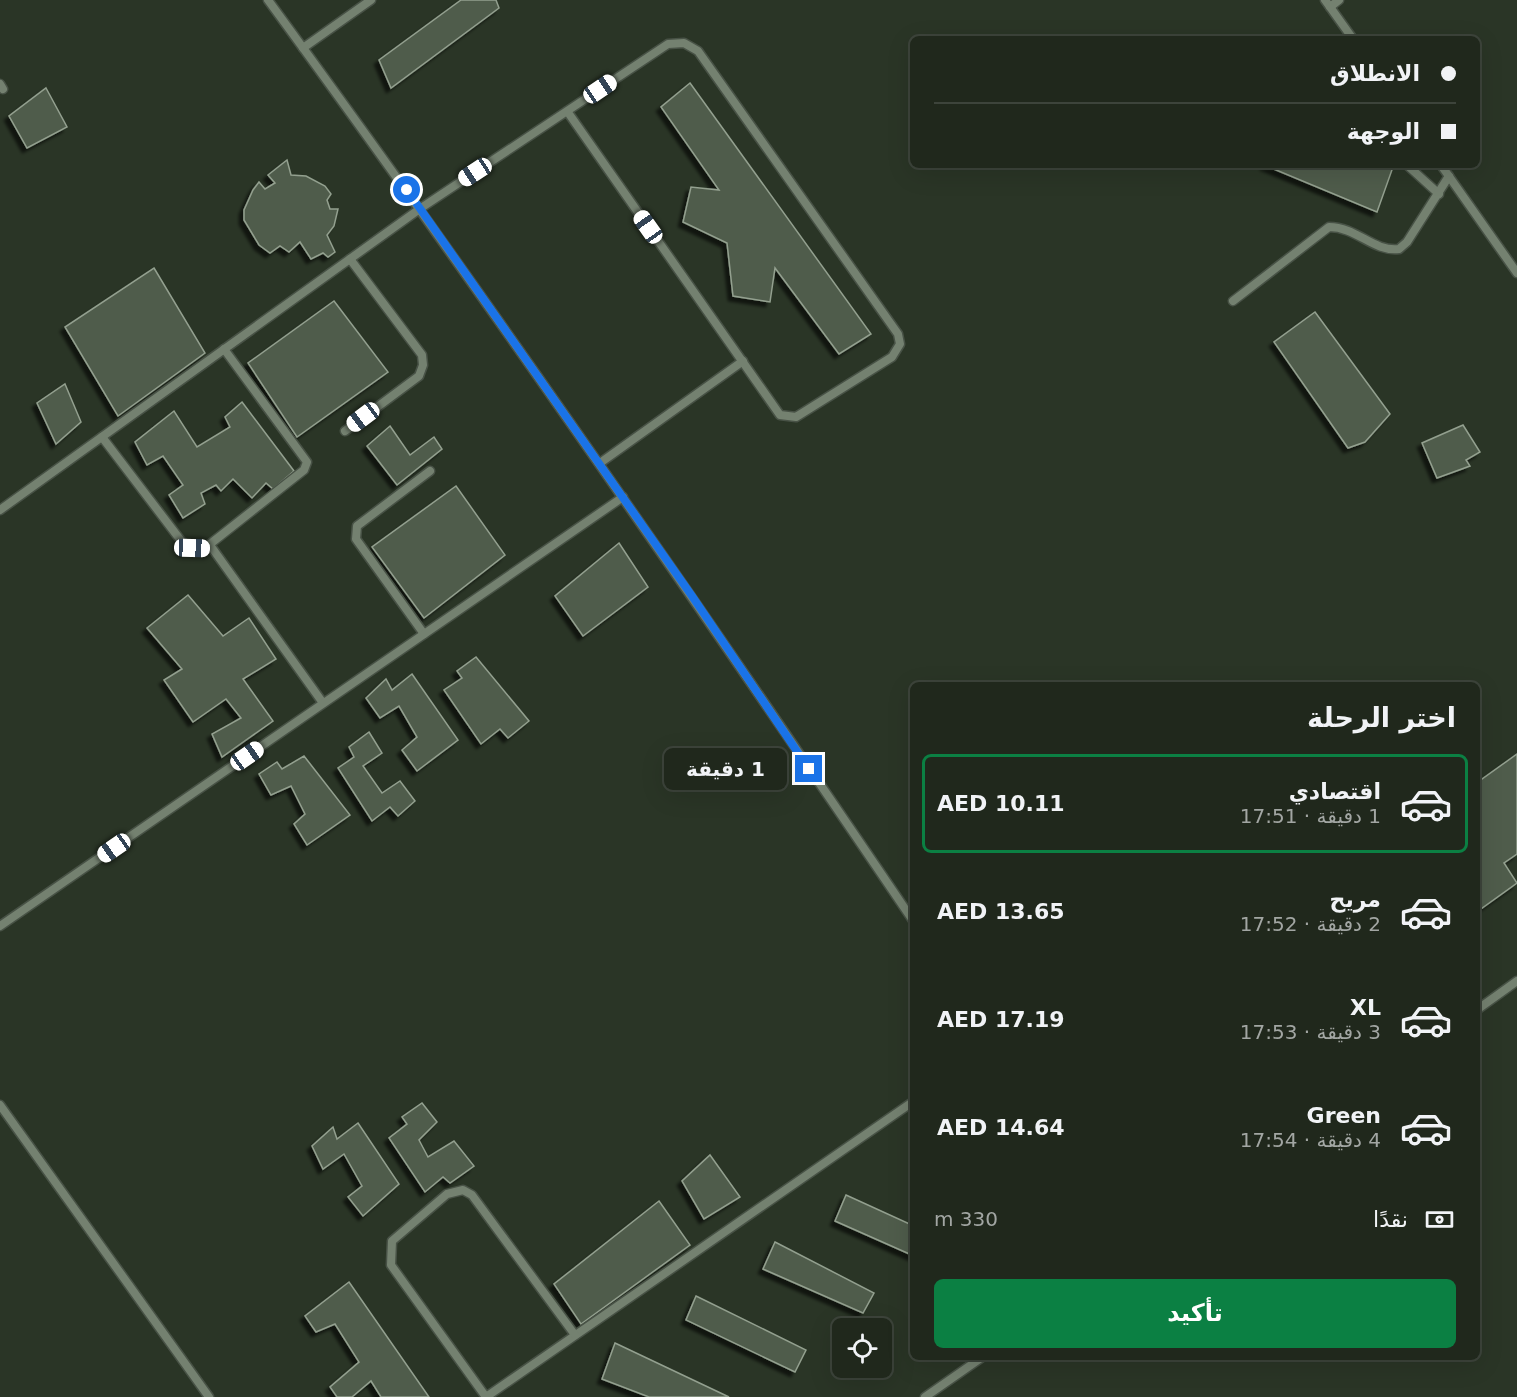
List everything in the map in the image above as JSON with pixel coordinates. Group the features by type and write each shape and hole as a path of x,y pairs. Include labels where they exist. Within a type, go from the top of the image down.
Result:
{"lane":[{"path":"268,0 420,208 600,463 910,916"},
{"path":"303,48 371,0"},
{"path":"1339,0 1327,3 1351,36"},
{"path":"0,510 420,208 668,44 684,43 698,51 898,334 900,344 891,357 796,417 780,415 567,111"},
{"path":"1410,168 1439,194"},
{"path":"1443,168 1517,273"},
{"path":"1233,301 1329,227 1350,230 1380,247 1399,249 1407,242 1449,176"},
{"path":"345,431 418,376 423,365 422,355 350,259"},
{"path":"102,437 182,542 192,548 205,548 210,545 304,470 307,462 224,349"},
{"path":"600,463 743,361"},
{"path":"424,634 356,539 355,532 357,526 430,471"},
{"path":"0,926 623,497"},
{"path":"210,545 323,703"},
{"path":"1480,1008 1517,981"},
{"path":"575,1335 472,1195 463,1190 447,1194 392,1240 391,1265 486,1397 910,1104"},
{"path":"0,1105 209,1397"},
{"path":"925,1397 978,1360"}],"building":[{"path":"461,0 496,0 499,8 391,88 379,60"},
{"path":"690,83 871,334 839,354 775,268 770,302 733,296 727,243 683,222 691,187 719,190 661,107"},
{"path":"46,88 67,127 27,148 9,116"},
{"path":"287,160 291,175 306,176 325,186 331,194 327,200 330,209 338,209 334,226 327,235 335,252 328,257 323,253 311,259 300,242 289,252 280,246 270,253 259,245 244,220 244,210 253,190 259,182 265,189 275,183 268,175"},
{"path":"1271,168 1393,168 1377,212"},
{"path":"154,268 205,353 118,416 65,327"},
{"path":"334,301 388,372 297,437 248,363"},
{"path":"1315,312 1390,414 1365,442 1348,448 1274,342"},
{"path":"65,384 81,422 56,444 37,403"},
{"path":"242,402 294,471 273,489 266,483 252,498 233,479 221,491 216,485 201,493 205,504 183,518 169,495 183,485 163,456 147,465 135,442 174,411 197,447 230,427 225,417"},
{"path":"1463,425 1480,452 1466,460 1470,466 1437,478 1422,443"},
{"path":"390,426 410,455 434,437 442,449 397,485 367,446"},
{"path":"456,486 505,555 424,618 372,547"},
{"path":"619,543 648,587 583,636 555,596"},
{"path":"188,595 223,636 249,618 276,659 243,679 273,721 222,757 212,734 241,718 226,699 193,722 164,680 182,669 147,628"},
{"path":"476,657 529,721 508,738 500,729 481,744 444,690 462,678 457,671"},
{"path":"412,674 458,740 417,771 402,750 417,737 399,706 380,718 366,698 386,679 392,690"},
{"path":"369,732 382,753 363,766 382,793 400,781 415,801 398,816 390,807 372,821 338,768 354,757 349,747"},
{"path":"1517,754 1517,854 1504,863 1517,883 1480,910 1480,781"},
{"path":"304,756 350,815 307,845 294,824 305,814 291,786 271,795 259,774 277,762 282,769"},
{"path":"422,1103 437,1122 419,1140 428,1157 454,1141 474,1166 450,1183 443,1177 425,1192 389,1138 407,1124 402,1117"},
{"path":"358,1123 399,1184 363,1216 348,1197 362,1186 344,1154 323,1169 312,1146 333,1127 337,1139"},
{"path":"710,1155 740,1197 704,1219 682,1181"},
{"path":"846,1195 910,1224 910,1254 835,1221"},
{"path":"659,1201 690,1245 581,1324 554,1284"},
{"path":"775,1242 874,1293 863,1313 763,1269"},
{"path":"349,1282 429,1397 381,1397 371,1381 352,1397 337,1397 330,1387 359,1362 335,1324 316,1332 305,1316"},
{"path":"696,1296 806,1350 795,1372 686,1320"},
{"path":"615,1343 729,1397 649,1397 602,1379"}],"route":[{"path":"407,190 692,596 809,769"}]}
